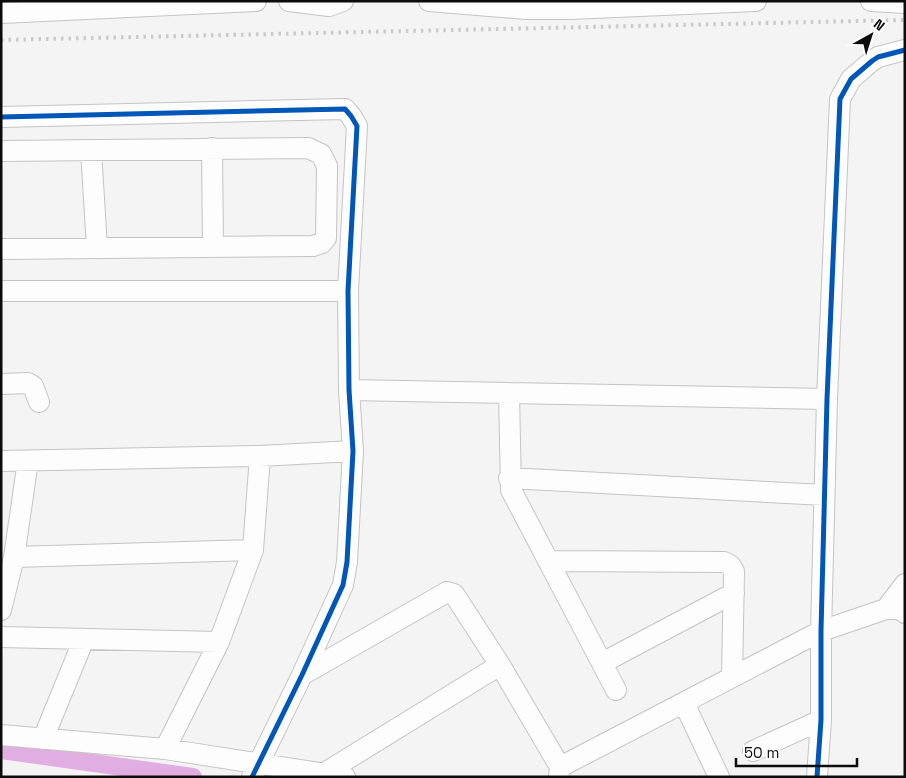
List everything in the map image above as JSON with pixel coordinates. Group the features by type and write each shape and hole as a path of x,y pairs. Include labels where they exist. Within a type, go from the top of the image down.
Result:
{"street":[{"path":"1,13 126,4 256,1"},
{"path":"289,1 329,6 343,1"},
{"path":"429,1 527,9 570,9 756,1"},
{"path":"871,1 905,3"},
{"path":"817,777 821,720 820,631 827,399 840,99 851,79 872,61 878,57 905,50"},
{"path":"1,117 345,109 357,126 348,291 353,451 349,541 343,585 255,771"},
{"path":"212,148 213,247"},
{"path":"1,151 308,148 321,154 327,166 326,238 322,243 313,246 1,249"},
{"path":"91,150 97,248"},
{"path":"1,291 348,291"},
{"path":"1,384 28,383 33,386 39,402"},
{"path":"350,390 827,399"},
{"path":"509,393 509,478 511,490 616,690"},
{"path":"1,461 260,456 353,451"},
{"path":"165,749 219,642 253,550 260,456"},
{"path":"1,610 14,557 28,461"},
{"path":"509,478 824,496"},
{"path":"14,557 253,550"},
{"path":"548,561 724,562 730,565 734,571 732,677"},
{"path":"302,675 448,592 454,594 500,665 560,772 684,703 820,631 896,611 905,584"},
{"path":"602,664 734,593"},
{"path":"1,636 219,642"},
{"path":"43,739 84,638"},
{"path":"323,774 500,665"},
{"path":"684,703 715,775"},
{"path":"753,751 821,720"},
{"path":"1,735 165,749 255,771 323,774 345,777"}],"waterway":[{"path":"1,750 193,777"}],"railway":[{"path":"1,40 905,20"}],"cycle path":[{"path":"817,777 821,720 821,631 827,399 840,99 851,79 872,61 878,57 905,50"},
{"path":"1,117 345,109 357,126 348,291 349,390 353,451 347,562 343,585 252,777"}]}
